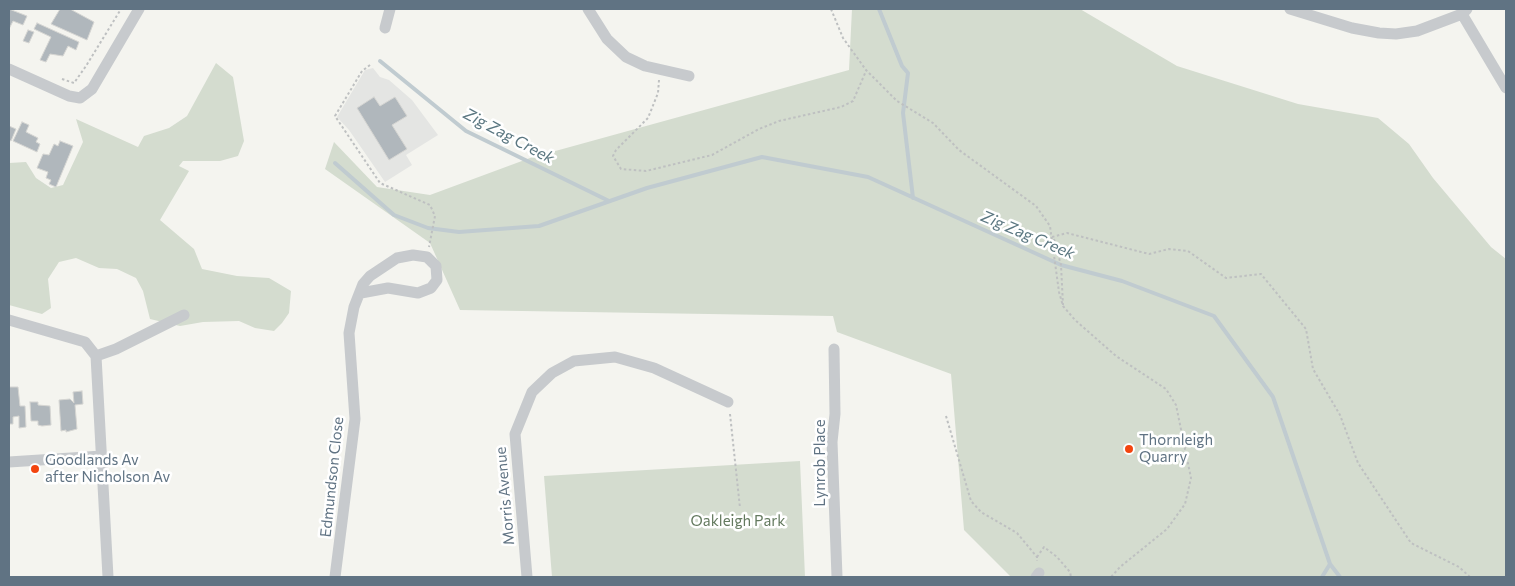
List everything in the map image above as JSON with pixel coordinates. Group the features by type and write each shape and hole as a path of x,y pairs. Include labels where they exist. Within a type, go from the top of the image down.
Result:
{"street":[{"path":"9,68 64,94 80,98 92,89 139,9"},
{"path":"385,28 390,9"},
{"path":"588,9 607,39 626,57 645,66 689,76"},
{"path":"1290,9 1352,28 1396,34 1417,31 1464,11 1506,88"},
{"name":"Edmundson Close","path":"335,577 355,419 350,319 363,284 370,276 397,258 413,255 427,257 436,266 437,280 432,288 418,294 388,288 361,293"},
{"path":"96,356 116,349 184,314"},
{"path":"9,320 85,342 96,356 108,577"},
{"name":"Lynrob Place","path":"834,349 835,414 832,442 837,577"},
{"name":"Morris Avenue","path":"527,577 515,434 532,392 552,373 574,361 615,357 654,368 728,402"},
{"path":"9,462 102,456"}],"path":[{"path":"55,77 74,83 121,9"},
{"path":"831,9 843,38 866,70 898,101 933,123 959,150 1036,206 1050,226 1059,292 1063,306 1075,320 1116,356 1166,389 1176,405 1191,478 1185,504 1167,530 1120,567 1111,577"},
{"path":"370,65 362,71 334,116 380,183 430,205 434,216 430,244"},
{"path":"658,93 648,118 616,150 613,156 621,169 646,171 712,155 759,129 804,114 841,107 853,101 866,70"},
{"path":"1052,237 1067,233 1150,254 1169,249 1188,250 1226,278 1262,274 1306,329 1313,370 1340,415 1358,463 1411,543 1459,567 1470,577"},
{"path":"1052,237 1057,243 1061,266 1063,306"},
{"path":"728,402 734,432 740,508"},
{"path":"946,416 971,501 982,512 1017,534 1037,557 1038,575"},
{"path":"1037,557 1044,547 1057,557 1070,572 1071,577"}],"shaded area":[{"path":"373,68 380,77 389,80 412,100 438,135 406,155 412,165 385,182 349,130 337,117 365,70"}],"green space":[{"path":"852,9 1080,9 1177,66 1298,104 1378,118 1409,144 1433,178 1491,247 1506,259 1506,577 1011,577 964,530 951,374 837,332 833,316 460,310 430,243 325,169 334,142 377,187 430,195 530,158 849,70"},
{"path":"216,63 233,77 244,141 238,156 220,161 183,161 179,166 189,171 160,220 194,249 202,269 237,276 269,278 291,291 289,313 282,323 274,331 255,328 239,321 203,322 180,326 150,319 143,291 136,278 117,269 99,268 76,258 59,262 48,279 51,308 42,314 9,305 9,163 26,162 36,178 51,188 63,185 83,142 76,119 138,147 144,136 169,128 187,116"},
{"name":"Oakleigh Park","path":"800,461 805,577 552,577 544,476"}],"building":[{"path":"9,9 27,16 23,25 13,21 9,29"},
{"path":"60,9 70,9 94,22 87,40 51,24"},
{"path":"37,23 79,42 76,50 68,46 63,56 50,54 46,62 40,60 51,37 34,29"},
{"path":"28,30 34,32 29,43 23,41"},
{"path":"374,97 380,106 395,97 407,116 392,125 407,149 389,160 357,108"},
{"path":"22,122 29,125 26,132 38,138 36,142 40,144 37,152 13,141"},
{"path":"9,126 16,129 11,141 9,140"},
{"path":"60,141 73,146 56,187 49,184 51,180 46,178 48,172 37,168 43,154 49,155 54,144 58,146"},
{"path":"9,387 18,387 20,406 25,406 26,427 19,428 19,416 13,417 13,424 9,424"},
{"path":"82,391 83,404 75,405 77,429 66,432 66,430 61,431 59,400 70,399 74,403 73,392"},
{"path":"30,402 38,402 38,405 50,406 51,425 42,426 38,425 38,421 31,421"}],"waterway":[{"path":"879,9 902,66 908,73 903,113 913,198"},
{"name":"Zig Zag Creek","path":"380,61 466,131 609,201"},
{"name":"Zig Zag Creek","path":"335,163 394,215 428,228 459,232 539,226 647,188 762,157 868,177 1061,265 1122,281 1214,316 1273,397 1330,564 1340,577"},
{"path":"1322,577 1330,564"}],"place":[{"name":"Thornleigh Quarry","path":"1129,449"},
{"name":"Goodlands Av after Nicholson Av","path":"35,469"}]}
